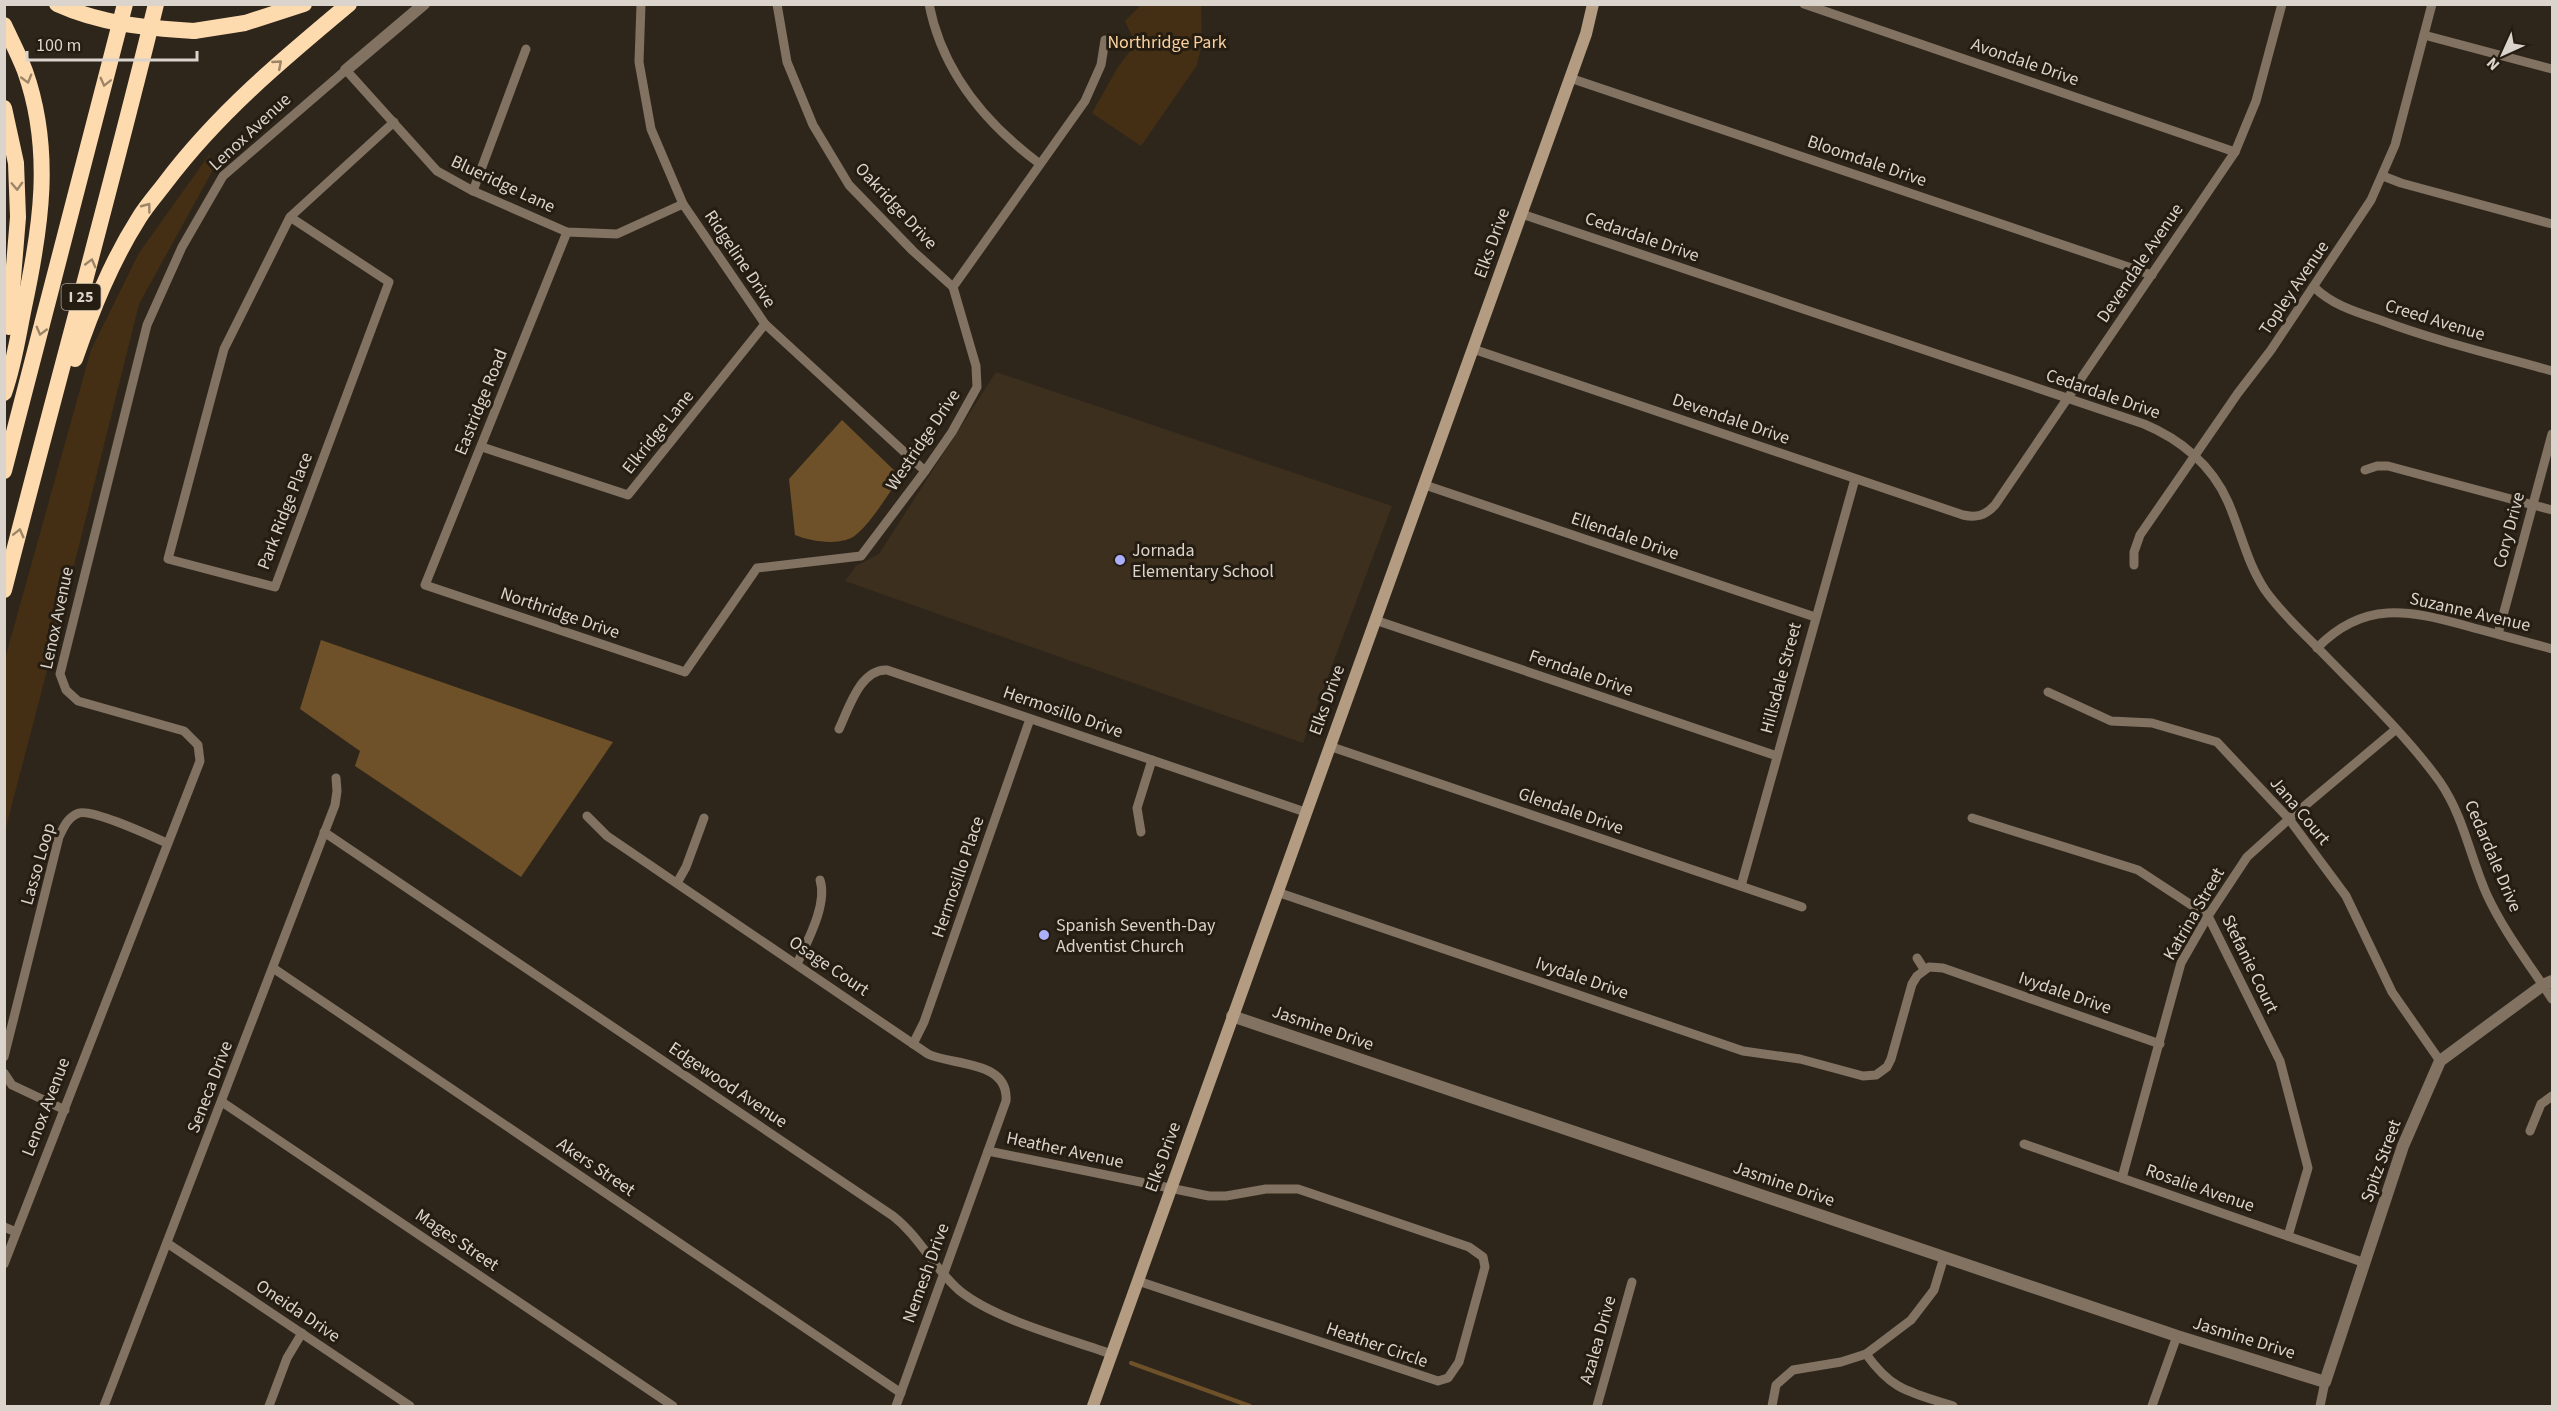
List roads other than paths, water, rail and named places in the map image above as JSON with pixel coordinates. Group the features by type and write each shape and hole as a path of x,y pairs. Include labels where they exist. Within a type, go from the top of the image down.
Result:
{"highway":[{"path":"57,4 84,15 124,25 194,31 265,19 304,4"},
{"name":"I 25","path":"4,471 125,4"},
{"name":"I 25","path":"4,590 33,472 105,211 156,4"},
{"path":"33,472 99,292 139,218 188,153 221,116 349,4"},
{"path":"4,25 25,72 35,111 43,165 37,248 4,393"},
{"path":"4,108 16,164 18,217 13,306 4,361"}],"main road":[{"name":"Elks Drive","path":"1093,1407 1305,812 1522,214 1570,78 1593,4"}],"street":[{"name":"Lenox Avenue","path":"4,1264 200,761 198,745 184,731 78,701 66,690 60,674 147,325 182,247 224,176 424,4"},
{"name":"Ridgeline Drive","path":"641,4 639,62 651,129 683,204 765,324 925,471"},
{"name":"Oakridge Drive","path":"777,4 787,62 813,125 849,185 913,251 953,287"},
{"path":"929,4 940,44 959,79 981,111 1040,164"},
{"name":"Avondale Drive","path":"1804,4 2235,152"},
{"name":"Devendale Avenue","path":"1980,516 1995,505 2235,152 2254,107 2282,4"},
{"name":"Topley Avenue","path":"2134,565 2134,552 2138,540 2361,219 2383,176 2398,135 2432,4"},
{"path":"2424,35 2553,69"},
{"path":"953,287 1085,101 1101,65 1105,40"},
{"path":"473,191 526,49"},
{"name":"Blueridge Lane","path":"346,70 437,171 473,191 567,232 617,234 683,204"},
{"name":"Bloomdale Drive","path":"1570,78 2152,275"},
{"name":"Park Ridge Place","path":"290,217 389,282 275,587 168,559 224,349 290,217 394,122"},
{"path":"2383,176 2401,183 2553,224"},
{"name":"Cedardale Drive","path":"1522,214 2154,428 2195,455 2215,479 2224,495 2246,553 2264,589 2422,759 2450,797 2462,822 2488,897 2548,983 2553,999"},
{"name":"Eastridge Road","path":"425,585 567,232"},
{"name":"Westridge Drive","path":"685,672 757,568 861,556 925,471 952,432 977,387 976,366 953,287"},
{"name":"Creed Avenue","path":"2314,287 2339,305 2388,323 2440,341 2553,371"},
{"name":"Elkridge Lane","path":"482,447 628,495 765,324"},
{"name":"Devendale Drive","path":"1473,349 1962,515 1980,516"},
{"name":"Cory Drive","path":"2498,634 2553,434"},
{"path":"2365,470 2377,466 2388,466 2553,510"},
{"name":"Hillsdale Street","path":"1741,885 1855,479"},
{"name":"Ellendale Drive","path":"1425,485 1815,617"},
{"name":"Northridge Drive","path":"425,585 685,672"},
{"name":"Suzanne Avenue","path":"2317,648 2336,630 2353,621 2392,612 2422,614 2553,649"},
{"name":"Ferndale Drive","path":"1375,620 1777,756"},
{"name":"Hermosillo Drive","path":"839,729 863,682 871,674 881,670 893,672 1305,812"},
{"name":"Jana Court","path":"2048,692 2111,721 2152,723 2217,742 2289,819 2346,896 2392,992 2440,1061"},
{"name":"Hermosillo Place","path":"913,1044 928,1011 1030,719"},
{"name":"Katrina Street","path":"2122,1178 2181,963 2208,916 2247,857 2395,730"},
{"name":"Glendale Drive","path":"1329,746 1802,907"},
{"path":"1141,832 1137,808 1152,760"},
{"name":"Seneca Drive","path":"104,1407 337,798 336,778"},
{"name":"Lasso Loop","path":"4,1057 59,837 69,818 82,812 102,817 167,843"},
{"name":"Osage Court","path":"587,816 607,836 913,1044 941,1059 987,1069 1003,1083 1006,1101 988,1151"},
{"path":"677,883 686,867 704,818"},
{"name":"Stefanie Court","path":"1972,818 2138,870 2208,916 2280,1061 2308,1168 2288,1236"},
{"name":"Edgewood Avenue","path":"324,831 893,1216 917,1238 960,1291 991,1310 1112,1354"},
{"path":"797,964 822,902 820,880"},
{"name":"Ivydale Drive","path":"1277,892 1743,1051 1800,1059 1863,1076 1880,1073"},
{"path":"1885,1083 1880,1073 1891,1059 1912,984 1924,969 1917,958"},
{"name":"Akers Street","path":"273,968 901,1393"},
{"name":"Ivydale Drive","path":"1924,969 1943,968 2160,1044"},
{"path":"2440,1061 2548,983"},
{"name":"Jasmine Drive","path":"1232,1016 2177,1336 2325,1382"},
{"name":"Spitz Street","path":"2320,1407 2325,1382 2403,1146 2440,1061"},
{"path":"4,1073 12,1085 64,1110"},
{"path":"2530,1131 2541,1104 2553,1096"},
{"name":"Mages Street","path":"222,1102 673,1407"},
{"name":"Rosalie Avenue","path":"2024,1144 2365,1263"},
{"name":"Nemesh Drive","path":"896,1407 988,1151"},
{"name":"Heather Avenue","path":"988,1151 1171,1188"},
{"name":"Heather Circle","path":"1138,1281 1433,1381 1448,1378 1459,1362 1485,1267 1483,1257 1475,1249 1298,1189 1266,1189 1217,1197 1171,1188"},
{"path":"4,1227 16,1232"},
{"name":"Oneida Drive","path":"167,1243 411,1407"},
{"path":"1772,1407 1776,1385 1793,1370 1841,1362 1866,1354 1911,1320 1934,1290 1944,1257"},
{"name":"Azalea Drive","path":"1597,1407 1632,1282"},
{"path":"269,1407 288,1358 302,1333"},
{"path":"2152,1407 2177,1336"},
{"path":"1866,1354 1880,1374 1898,1388 1953,1407"}],"waterway":[{"path":"1131,1363 1250,1406"}],"place":[{"name":"Jornada Elementary School","path":"1120,560"},
{"name":"Spanish Seventh-Day Adventist Church","path":"1044,935"}],"park label":[{"name":"Northridge Park","path":"1167,42"}]}
